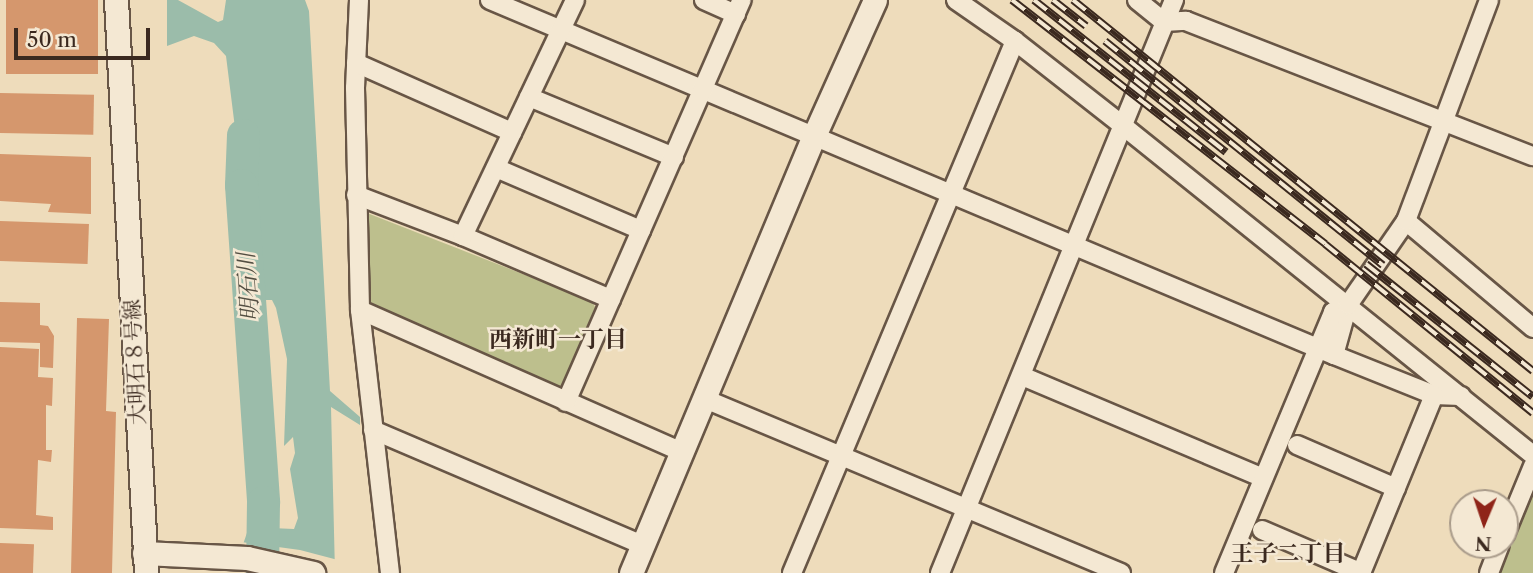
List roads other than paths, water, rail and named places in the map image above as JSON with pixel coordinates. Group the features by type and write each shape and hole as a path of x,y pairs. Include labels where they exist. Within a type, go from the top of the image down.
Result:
{"street":[{"name":"大明石８号線","path":"116,0 152,560 247,558 313,573"},
{"path":"359,0 356,195 360,310 390,573"},
{"path":"490,0 1334,355 1434,395 1461,397"},
{"path":"463,236 575,0"},
{"path":"566,402 739,7 704,0"},
{"path":"631,573 813,138 876,0"},
{"path":"956,0 1015,41 1122,125 1533,455"},
{"path":"1137,0 1164,22 1186,21 1533,156"},
{"path":"940,573 1174,0"},
{"path":"1334,355 1348,305 1406,221 1489,0"},
{"path":"792,573 1015,41"},
{"path":"356,63 512,132"},
{"path":"529,97 674,158"},
{"path":"496,168 641,230"},
{"path":"356,195 463,236 611,299"},
{"path":"1406,221 1533,328"},
{"path":"1224,573 1333,312 1348,305"},
{"path":"360,310 682,452"},
{"path":"1022,376 1263,478"},
{"path":"1262,530 1362,573 1434,395"},
{"path":"705,399 966,509 1080,565 1121,573"},
{"path":"373,429 643,545"},
{"path":"1297,445 1396,488"},
{"path":"1519,500 1533,466"}],"waterway":[{"name":"明石川","path":"243,135 241,185 263,502 262,573"}],"railway":[{"path":"1012,0 1325,244 1533,413"},
{"path":"1034,0 1226,152"},
{"path":"1053,0 1086,26"},
{"path":"1073,0 1533,371"},
{"path":"1105,41 1383,265"},
{"path":"1366,264 1533,397"}],"district":[{"name":"西新町一丁目","path":"558,339"},
{"name":"王子二丁目","path":"1288,553"}]}
